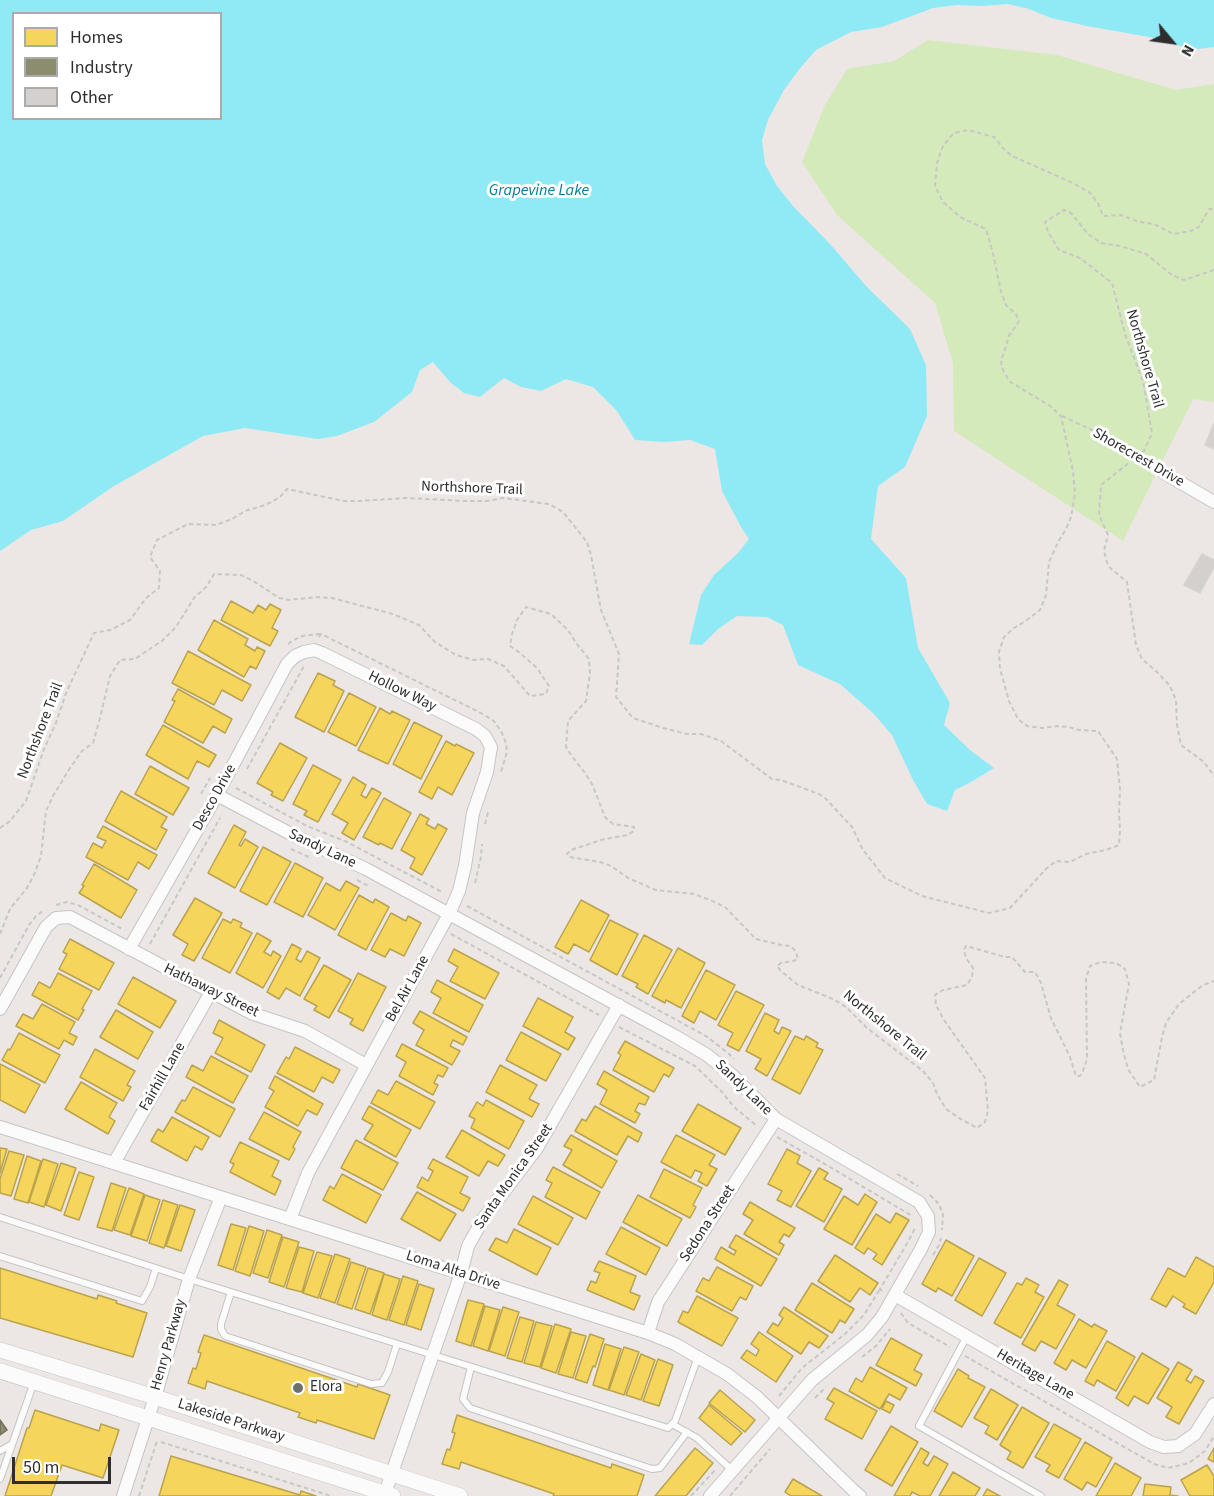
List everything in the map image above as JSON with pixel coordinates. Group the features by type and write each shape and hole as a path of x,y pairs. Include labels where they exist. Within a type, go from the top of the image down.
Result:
{"street":[{"name":"Shorecrest Drive","path":"1164,473 1214,502"},
{"name":"Hollow Way","path":"304,652 314,650 322,653 476,729 485,736 491,747"},
{"name":"Desco Drive","path":"129,950 217,795 287,664 295,656 304,652"},
{"name":"Bel Air Lane","path":"290,1218 308,1173 449,914 459,891 473,813 487,772 491,747"},
{"name":"Sandy Lane","path":"217,795 291,834 366,869 707,1054 732,1075 776,1119 919,1202 928,1216 929,1232 882,1317 867,1335 812,1380 710,1496"},
{"name":"Hathaway Street","path":"0,1009 42,932 56,918 70,917 211,992 251,1012 305,1031 366,1065"},
{"name":"Fairhill Lane","path":"114,1163 211,992"},
{"name":"Santa Monica Street","path":"388,1495 392,1474 461,1273 468,1246 483,1219 537,1148 619,1005"},
{"name":"Sedona Street","path":"648,1333 658,1302 776,1119"},
{"name":"Loma Alta Drive","path":"0,1127 648,1333 675,1344 727,1374 757,1397 855,1494"},
{"name":"Henry Parkway","path":"123,1496 189,1279 221,1197"},
{"name":"Heritage Lane","path":"895,1295 1150,1442 1164,1447 1178,1446 1196,1434 1214,1404"},
{"name":"Lakeside Parkway","path":"0,1350 154,1396 460,1496"},
{"name":"Lakeside Parkway","path":"0,1371 388,1495"},
{"name":"Sandy Lane","path":"715,1496 725,1481"}],"lane":[{"path":"0,1217 189,1279 668,1428 675,1421 698,1357"},
{"path":"0,1256 142,1301 150,1287 156,1268"},
{"path":"231,1292 221,1324 225,1336 371,1384 382,1383 397,1344"},
{"path":"967,1336 920,1426 1041,1496"},
{"path":"471,1366 464,1399 470,1408 652,1469 660,1468 687,1432"},
{"path":"0,1479 34,1382"},
{"path":"672,1424 697,1438 734,1471"},
{"path":"0,1451 13,1443"}],"path":[{"name":"Shorecrest Drive","path":"1164,473 1094,431 1060,416 1050,406 1009,381 1002,368 1002,360 1008,337 1019,321 1016,314 1006,304 1001,292 986,230 960,217 943,202 935,186 937,163 943,146 954,133 968,130 994,136 1012,156 1090,193 1098,203 1103,216 1121,215 1139,222 1154,224 1173,234 1199,227 1209,209 1214,209"},
{"name":"Northshore Trail","path":"1214,270 1184,280 1172,275 1146,254 1101,243 1088,234 1071,213 1064,210 1045,222 1059,250 1080,258 1112,283 1125,334 1143,381 1152,433 1144,451 1101,485 1100,515 1108,535 1104,551 1108,566 1126,582 1136,645 1142,659 1170,686 1176,700 1181,745 1204,762 1214,776"},
{"name":"Northshore Trail","path":"0,828 10,821 26,801 66,693 94,633 110,630 130,620 147,598 159,588 160,571 150,557 157,540 188,524 216,525 232,519 245,511 279,498 287,489 344,501 406,498 487,501 503,498 549,504 563,512 587,542 601,610 620,654 616,697 633,718 663,728 687,734 701,734 721,741 772,779 819,794 852,827 863,850 885,878 922,896 989,913 1010,908 1056,861 1070,862 1086,854 1119,845 1120,789 1117,759 1098,731 1057,726 1042,728 1027,726 1018,718 1000,669 999,652 1004,637 1014,627 1040,610 1046,595 1048,562 1071,517 1075,495 1073,471 1060,416"},
{"name":"Northshore Trail","path":"0,934 10,909 27,888 38,866 46,811 53,796 82,751 93,742 111,675 120,660 135,659 163,640 176,627 194,597 207,586 214,574 241,575 279,598 289,600 332,597 410,621 418,625 435,642 456,655 474,660 488,659 504,666 530,696 546,694 549,686 537,668 510,646 512,634 517,620 526,607 551,614 568,630 589,659 590,673 586,701 568,721 566,747 592,784 604,817 613,824 634,827 634,831 627,835 601,840 571,850 567,854 570,857 611,866 628,878 656,890 694,894 710,900 725,907 756,939 791,946 798,959 781,963 777,966 781,971 798,985 833,999 846,1007 867,1028 923,1071 933,1083 946,1109 977,1128 985,1122 988,1111 985,1078 944,1020 936,1005 935,995 943,990 967,985 974,968 966,958 964,950 966,946 1012,957 1025,972 1035,972 1041,983 1051,1018 1070,1057 1076,1076 1080,1076 1083,1071 1086,1059 1086,980 1090,966 1101,962 1116,963 1125,969 1129,984 1120,1033 1128,1069 1140,1087 1154,1080 1166,1023 1179,1004 1203,985 1214,981"},
{"path":"236,789 307,825 347,842 442,892"},
{"path":"779,1396 802,1368 845,1334 864,1315 880,1288"},
{"path":"139,1496 159,1441 331,1496"},
{"path":"730,1496 771,1447"}],"green space":[{"path":"928,40 1057,55 1176,90 1214,84 1214,402 1193,399 1123,541 954,431 953,363 935,303 837,215 802,162 825,105 847,69 894,61"}],"water":[{"name":"Grapevine Lake","path":"0,0 1214,0 1214,47 1191,50 1160,39 1051,18 1008,4 933,8 882,27 851,32 816,50 784,90 768,120 762,140 765,164 777,186 866,286 910,329 926,365 927,416 905,467 878,486 871,539 906,578 918,648 950,703 944,725 970,750 994,768 955,790 947,811 927,804 892,735 873,713 840,684 798,665 783,625 767,617 737,616 718,629 702,645 689,644 701,595 714,575 738,553 749,539 722,491 715,449 690,440 664,442 635,440 617,411 593,387 566,379 541,391 521,387 504,378 480,397 464,393 450,382 433,362 420,370 412,392 374,422 337,436 318,439 245,428 203,436 114,486 63,521 31,530 0,551"}],"building: Homes":[{"path":"231,601 253,613 258,605 266,610 270,604 281,610 272,628 278,631 270,646 221,620"},
{"path":"214,620 248,639 245,645 255,651 257,647 265,651 256,669 250,666 244,677 198,650"},
{"path":"188,651 251,685 242,701 222,690 214,705 172,683"},
{"path":"318,673 335,681 333,685 344,691 324,732 295,717"},
{"path":"178,689 232,719 225,733 213,726 203,743 164,722 175,701 172,700"},
{"path":"349,693 376,707 356,746 328,732"},
{"path":"380,708 390,714 392,711 410,720 388,764 358,750"},
{"path":"414,722 442,736 421,779 393,764"},
{"path":"163,725 216,755 209,767 197,761 188,779 146,755"},
{"path":"446,741 474,753 452,795 438,787 432,799 419,792"},
{"path":"280,743 307,758 283,801 271,795 273,792 257,783"},
{"path":"313,765 341,780 318,822 304,815 307,811 293,804"},
{"path":"150,766 189,788 173,815 135,794"},
{"path":"353,777 366,785 361,795 366,798 372,788 381,793 354,840 342,833 348,823 332,814"},
{"path":"121,791 167,817 161,827 167,830 156,850 105,821"},
{"path":"384,798 411,813 392,849 363,837"},
{"path":"420,814 429,819 426,824 435,829 438,824 447,829 422,875 410,868 415,858 401,850"},
{"path":"234,825 246,832 239,845 241,846 245,839 258,847 235,888 208,873"},
{"path":"103,826 157,855 149,869 138,862 128,880 86,857 93,843 102,848 106,841 97,837"},
{"path":"263,847 291,862 267,905 240,891"},
{"path":"295,863 323,878 303,917 274,902"},
{"path":"94,864 137,890 121,918 79,893"},
{"path":"346,881 359,888 335,930 308,915 326,883 340,891"},
{"path":"359,895 373,903 375,899 389,907 366,950 338,935"},
{"path":"195,898 222,913 194,961 182,955 188,944 173,935"},
{"path":"581,900 609,915 589,952 574,944 568,954 555,947"},
{"path":"391,913 406,921 408,916 421,923 404,956 390,949 385,957 371,950"},
{"path":"223,919 231,923 233,919 242,923 240,927 252,933 230,973 202,958"},
{"path":"610,920 638,934 617,975 590,960"},
{"path":"257,933 271,941 264,952 271,956 273,951 281,956 263,988 236,973"},
{"path":"644,935 672,950 648,994 636,987 638,984 622,976"},
{"path":"70,939 114,963 99,990 59,969 67,954 63,952"},
{"path":"292,944 301,949 296,959 301,962 307,951 320,958 300,996 286,988 279,999 267,992"},
{"path":"678,948 705,963 681,1008 652,996"},
{"path":"454,949 499,973 485,999 450,981 458,967 448,961"},
{"path":"324,965 351,980 329,1018 314,1010 317,1006 304,999"},
{"path":"706,970 735,985 716,1020 700,1011 694,1023 682,1016"},
{"path":"58,973 92,991 78,1020 32,995 39,982 50,988"},
{"path":"358,973 386,987 363,1031 350,1024 353,1019 338,1011"},
{"path":"133,977 176,1001 160,1028 118,1004"},
{"path":"437,980 483,1005 469,1032 433,1013 441,998 431,992"},
{"path":"736,991 764,1005 739,1051 727,1045 733,1033 718,1025"},
{"path":"538,998 573,1017 565,1032 575,1038 568,1050 523,1026"},
{"path":"42,1004 75,1022 69,1033 77,1037 73,1045 64,1040 59,1049 16,1026 23,1014 33,1019"},
{"path":"116,1010 153,1032 138,1059 100,1037"},
{"path":"420,1011 467,1037 463,1045 453,1040 450,1046 460,1051 452,1065 416,1045 424,1030 413,1023"},
{"path":"765,1013 779,1020 774,1031 779,1034 782,1027 791,1031 767,1076 755,1069 761,1059 746,1051"},
{"path":"219,1020 265,1045 251,1072 215,1053 223,1038 213,1033"},
{"path":"521,1032 561,1054 546,1081 506,1060"},
{"path":"19,1033 60,1055 45,1083 2,1060"},
{"path":"795,1036 804,1040 806,1036 818,1043 816,1047 823,1050 800,1094 772,1079"},
{"path":"625,1041 674,1068 669,1077 664,1074 654,1092 613,1070 621,1055 618,1053"},
{"path":"402,1044 448,1068 443,1077 438,1075 434,1083 438,1085 433,1095 399,1076 406,1062 396,1056"},
{"path":"295,1047 340,1070 333,1083 322,1077 314,1092 277,1073 286,1057 289,1059"},
{"path":"95,1049 135,1071 127,1085 131,1087 123,1101 80,1077"},
{"path":"211,1056 248,1076 233,1103 186,1077 192,1065 203,1071"},
{"path":"0,1064 40,1085 25,1113 0,1100"},
{"path":"500,1065 537,1085 529,1099 539,1104 532,1117 486,1092"},
{"path":"604,1071 649,1097 645,1105 639,1103 635,1111 640,1114 635,1123 600,1104 607,1090 597,1084"},
{"path":"275,1076 323,1104 317,1115 307,1110 298,1126 265,1107 274,1091 269,1088"},
{"path":"396,1081 435,1102 420,1129 371,1103 378,1090 388,1095"},
{"path":"81,1082 117,1103 109,1117 115,1121 108,1134 65,1109"},
{"path":"193,1087 235,1109 220,1137 175,1112"},
{"path":"486,1100 524,1121 509,1149 471,1128 475,1119 469,1116 477,1102 483,1106"},
{"path":"698,1104 741,1128 725,1155 682,1131"},
{"path":"369,1106 411,1130 396,1157 364,1139 373,1125 362,1119"},
{"path":"595,1106 642,1133 638,1142 628,1136 617,1155 575,1131 582,1119 586,1121"},
{"path":"264,1112 301,1132 289,1160 249,1139"},
{"path":"172,1117 209,1137 202,1150 195,1146 187,1161 151,1141 158,1129 163,1132"},
{"path":"462,1130 505,1155 498,1166 488,1161 479,1176 446,1157"},
{"path":"571,1135 617,1161 602,1188 563,1165 572,1150 564,1146"},
{"path":"676,1135 715,1155 709,1165 717,1169 707,1186 698,1181 702,1173 695,1170 691,1178 661,1162"},
{"path":"356,1140 398,1163 383,1190 341,1168"},
{"path":"240,1142 279,1161 272,1176 281,1181 275,1195 230,1172 234,1164 230,1162"},
{"path":"0,1148 7,1149 0,1173"},
{"path":"787,1149 800,1156 797,1163 811,1171 791,1207 777,1200 782,1191 768,1184"},
{"path":"9,1151 24,1155 11,1196 0,1193 0,1179"},
{"path":"27,1156 41,1161 28,1203 14,1199"},
{"path":"43,1159 58,1164 44,1207 29,1202"},
{"path":"433,1159 468,1177 460,1193 470,1198 463,1211 417,1187 422,1177 428,1181 433,1171 428,1168"},
{"path":"61,1163 76,1168 61,1211 46,1205"},
{"path":"553,1167 600,1192 586,1219 545,1197 552,1183 546,1180"},
{"path":"819,1168 828,1173 824,1179 842,1189 824,1222 796,1206"},
{"path":"664,1169 702,1188 693,1205 696,1207 690,1218 650,1197"},
{"path":"79,1172 94,1177 79,1220 64,1215"},
{"path":"342,1174 381,1195 366,1223 323,1200 330,1186 334,1189"},
{"path":"111,1183 126,1188 112,1231 97,1227"},
{"path":"129,1188 144,1194 130,1235 114,1230"},
{"path":"417,1192 456,1214 440,1241 401,1219"},
{"path":"865,1194 877,1202 852,1245 824,1229 844,1196 858,1205"},
{"path":"145,1195 160,1200 147,1241 131,1236"},
{"path":"638,1195 682,1219 667,1246 623,1222"},
{"path":"533,1196 573,1218 558,1245 518,1224"},
{"path":"163,1200 178,1205 164,1248 149,1243"},
{"path":"750,1202 795,1228 789,1237 784,1234 779,1242 784,1245 779,1255 744,1234 753,1220 743,1214"},
{"path":"180,1205 195,1210 181,1251 166,1246"},
{"path":"896,1213 909,1220 882,1265 873,1259 877,1254 868,1248 864,1254 855,1248 876,1214 890,1223"},
{"path":"231,1224 246,1228 233,1270 218,1265"},
{"path":"249,1226 264,1231 250,1276 235,1271"},
{"path":"621,1227 660,1248 646,1275 606,1254"},
{"path":"514,1229 551,1248 537,1275 489,1250 496,1238 507,1243"},
{"path":"267,1230 282,1235 268,1278 253,1273"},
{"path":"736,1235 777,1259 761,1286 715,1259 721,1247 734,1255 736,1251 729,1247"},
{"path":"283,1237 299,1242 284,1287 269,1282"},
{"path":"946,1240 974,1256 952,1296 938,1288 936,1292 922,1284"},
{"path":"299,1247 314,1251 302,1292 286,1288"},
{"path":"317,1252 332,1256 318,1298 303,1293"},
{"path":"335,1254 350,1259 335,1303 320,1298"},
{"path":"835,1255 878,1283 870,1295 860,1288 850,1302 818,1281"},
{"path":"1196,1257 1214,1267 1214,1282 1196,1314 1183,1307 1185,1304 1173,1296 1166,1307 1151,1299 1168,1268 1185,1277"},
{"path":"979,1258 1006,1273 982,1316 955,1300"},
{"path":"599,1261 636,1276 630,1292 640,1296 634,1310 587,1290 591,1281 596,1283 600,1273 594,1271"},
{"path":"351,1262 366,1267 352,1309 337,1304"},
{"path":"717,1267 753,1286 746,1300 740,1297 732,1311 696,1291 703,1278 709,1281"},
{"path":"0,1268 97,1299 98,1295 147,1313 133,1357 0,1318"},
{"path":"368,1268 384,1273 370,1314 355,1309"},
{"path":"384,1274 400,1279 387,1320 372,1315"},
{"path":"403,1276 418,1281 404,1325 389,1320"},
{"path":"1026,1278 1039,1285 1035,1292 1044,1297 1021,1338 994,1323 1017,1283 1022,1285"},
{"path":"1059,1280 1068,1285 1057,1305 1075,1315 1056,1349 1041,1341 1035,1351 1022,1344"},
{"path":"812,1283 854,1309 845,1323 840,1320 832,1333 795,1310"},
{"path":"419,1284 434,1289 421,1330 406,1325"},
{"path":"697,1296 738,1318 722,1346 678,1322 683,1311 688,1313"},
{"path":"468,1300 484,1304 471,1346 456,1341"},
{"path":"485,1306 500,1310 488,1351 473,1346"},
{"path":"503,1307 519,1312 505,1356 489,1351"},
{"path":"784,1307 828,1336 819,1348 809,1342 801,1354 767,1332 773,1323 778,1326 783,1318 779,1315"},
{"path":"520,1317 534,1321 522,1362 507,1358"},
{"path":"1079,1319 1092,1327 1094,1324 1107,1331 1086,1368 1072,1360 1066,1370 1054,1363"},
{"path":"536,1322 552,1326 540,1367 524,1363"},
{"path":"555,1324 571,1329 556,1373 541,1368"},
{"path":"571,1332 586,1336 573,1378 558,1374"},
{"path":"759,1332 793,1356 776,1382 741,1358 747,1350 756,1356 759,1350 751,1344"},
{"path":"590,1334 604,1339 587,1383 575,1379"},
{"name":"Elora","path":"204,1335 357,1387 358,1384 390,1395 374,1439 317,1420 316,1423 298,1417 300,1413 207,1381 205,1389 188,1383 193,1368 196,1369 201,1353 198,1352"},
{"path":"891,1338 922,1355 914,1370 922,1374 916,1386 876,1365"},
{"path":"1107,1341 1135,1357 1116,1391 1097,1380 1094,1386 1085,1381"},
{"path":"605,1344 621,1349 608,1390 593,1385"},
{"path":"624,1347 639,1352 624,1395 609,1390"},
{"path":"1142,1353 1169,1369 1148,1404 1134,1396 1128,1406 1116,1398"},
{"path":"641,1354 655,1360 641,1400 626,1395"},
{"path":"658,1359 673,1365 659,1406 643,1401"},
{"path":"1178,1362 1192,1370 1186,1380 1191,1383 1195,1376 1204,1381 1179,1424 1166,1417 1172,1407 1157,1398"},
{"path":"870,1367 907,1388 900,1400 889,1394 880,1409 849,1391 856,1378 862,1382"},
{"path":"958,1369 969,1376 968,1378 985,1387 962,1427 934,1411"},
{"path":"834,1388 877,1411 862,1439 825,1419 834,1403 827,1399"},
{"path":"991,1389 1018,1405 997,1440 985,1433 989,1426 974,1418"},
{"path":"720,1390 755,1420 745,1432 709,1403"},
{"path":"886,1401 894,1405 890,1413 882,1409"},
{"path":"709,1405 742,1433 731,1445 699,1418"},
{"path":"1022,1407 1049,1423 1023,1468 1007,1459 1011,1452 1000,1445"},
{"path":"35,1410 99,1431 101,1424 119,1430 103,1478 62,1465 51,1496 5,1496"},
{"path":"457,1415 611,1468 612,1464 644,1475 637,1496 553,1496 554,1494 461,1462 459,1469 442,1464 447,1449 450,1450"},
{"path":"1054,1424 1081,1439 1059,1478 1046,1471 1050,1465 1035,1457"},
{"path":"891,1426 918,1442 892,1486 865,1470"},
{"path":"1085,1442 1112,1458 1096,1487 1087,1482 1082,1490 1064,1479"},
{"path":"695,1448 713,1463 686,1496 655,1496"},
{"path":"921,1448 929,1453 923,1463 928,1466 934,1456 948,1464 930,1496 920,1496 912,1492 910,1496 894,1496"},
{"path":"1214,1448 1214,1462 1208,1459"},
{"path":"171,1456 300,1495 301,1491 316,1496 159,1496"},
{"path":"1115,1463 1141,1478 1131,1496 1096,1496"},
{"path":"1207,1465 1214,1476 1214,1496 1190,1496 1181,1480"},
{"path":"953,1472 980,1488 975,1496 939,1496"},
{"path":"793,1479 822,1496 791,1496 785,1492"},
{"path":"1145,1484 1171,1487 1170,1495 1178,1496 1143,1496"},
{"path":"987,1489 1000,1496 983,1496"}],"building: Industry":[{"path":"0,1420 7,1430 0,1435"}],"building: Other":[{"path":"1214,423 1214,449 1205,445"},
{"path":"1202,554 1214,560 1214,567 1200,593 1184,585"}],"place":[{"name":"Elora","path":"298,1388"}]}
